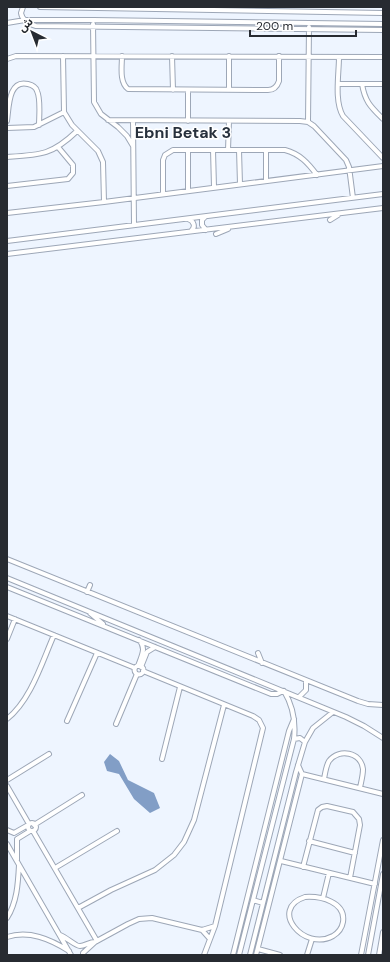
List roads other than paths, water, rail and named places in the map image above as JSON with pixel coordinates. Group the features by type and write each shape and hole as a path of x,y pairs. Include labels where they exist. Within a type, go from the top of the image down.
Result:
{"street":[{"path":"23,7 21,13 22,16 25,20 36,26 383,30"},
{"path":"40,7 383,13"},
{"path":"7,23 25,20 93,20 383,24"},
{"path":"93,20 94,102 98,110 127,136 133,146"},
{"path":"308,122 310,23"},
{"path":"7,59 16,56 383,57"},
{"path":"63,56 64,112 72,125 98,151 104,162 104,202"},
{"path":"122,56 122,81 125,87 128,89 173,90 274,89 279,81 279,56"},
{"path":"172,56 173,90"},
{"path":"228,56 229,90"},
{"path":"339,57 338,105 340,111 383,158"},
{"path":"7,121 12,92 19,84 26,83 33,86 37,91 39,125"},
{"path":"338,84 383,84"},
{"path":"362,84 366,102 383,120"},
{"path":"188,90 188,121"},
{"path":"7,128 30,128 64,112"},
{"path":"108,120 300,120 308,122 314,126 346,160 350,171 353,198"},
{"path":"133,121 134,225"},
{"path":"228,150 229,121"},
{"path":"7,157 46,153 58,147 77,130"},
{"path":"7,186 68,179 73,173 73,165 58,147"},
{"path":"163,194 163,164 165,155 173,150 285,150 293,152 307,162 317,175"},
{"path":"188,150 188,190"},
{"path":"213,150 214,187"},
{"path":"239,150 240,184"},
{"path":"266,150 266,181"},
{"path":"7,213 383,166"},
{"path":"7,241 383,194"},
{"path":"7,254 383,208"},
{"path":"330,220 340,213"},
{"path":"205,216 202,220 202,225 206,230"},
{"path":"188,219 192,220 194,224 194,228 190,232"},
{"path":"216,234 232,226"},
{"path":"121,240 121,246"},
{"path":"7,560 306,681 358,701 368,704 383,705"},
{"path":"7,578 299,697 360,723 383,738"},
{"path":"88,592 90,586"},
{"path":"7,587 271,694 278,694 284,691"},
{"path":"88,611 107,628"},
{"path":"7,616 97,653 139,668 180,687 256,718 262,724 263,733 215,926 204,955"},
{"path":"7,639 16,619"},
{"path":"7,719 17,710 29,692 54,635"},
{"path":"116,724 137,674 140,674 139,668 144,650 142,643 139,640"},
{"path":"137,674 135,671 139,668 148,652 156,647"},
{"path":"166,651 190,653"},
{"path":"67,722 97,653"},
{"path":"258,653 262,663"},
{"path":"299,697 306,690 306,681"},
{"path":"162,759 180,687"},
{"path":"239,955 294,739 295,719 290,702 284,691"},
{"path":"78,908 110,890 155,870 174,855 184,842 194,820 224,705"},
{"path":"250,955 305,742 313,728 333,712"},
{"path":"233,955 289,731 295,719"},
{"path":"294,739 300,738 305,742"},
{"path":"324,779 327,764 330,760 336,755 348,753 355,756 361,765 363,773 360,788"},
{"path":"7,780 49,754"},
{"path":"280,955 258,953 302,774 298,765"},
{"path":"302,774 383,794"},
{"path":"7,786 29,825 28,828 32,831 55,868 96,942"},
{"path":"14,833 34,824 82,795"},
{"path":"303,867 316,812 319,808 326,806 353,812 358,816 360,822 350,878"},
{"path":"17,839 32,831 36,827 34,824"},
{"path":"7,830 14,833 17,839 18,862 16,895 14,905 7,918"},
{"path":"55,868 117,831"},
{"path":"361,955 383,840"},
{"path":"309,841 355,853"},
{"path":"7,844 70,953"},
{"path":"281,861 375,884"},
{"path":"323,898 329,873"},
{"path":"368,955 383,874"},
{"path":"270,876 276,877"},
{"path":"255,892 266,894"},
{"path":"311,896 329,900 340,908 343,920 342,926 335,935 330,938 312,938 301,934 290,921 290,910 296,901 300,898 311,896"},
{"path":"253,900 263,903"},
{"path":"80,946 83,954 96,942 133,921 146,918 202,930 215,926"},
{"path":"202,930 210,940"},
{"path":"257,930 263,931"},
{"path":"379,955 383,932"},
{"path":"7,937 16,934 38,936 49,940 70,953"},
{"path":"60,935 77,946 90,942 96,942"},
{"path":"307,955 312,938"},
{"path":"364,943 370,944"}],"water":[{"path":"110,754 119,761 128,780 154,793 160,808 150,813 134,799 119,774 107,771 104,762"}],"district":[{"name":"Ebni Betak 3","path":"183,132"}]}
